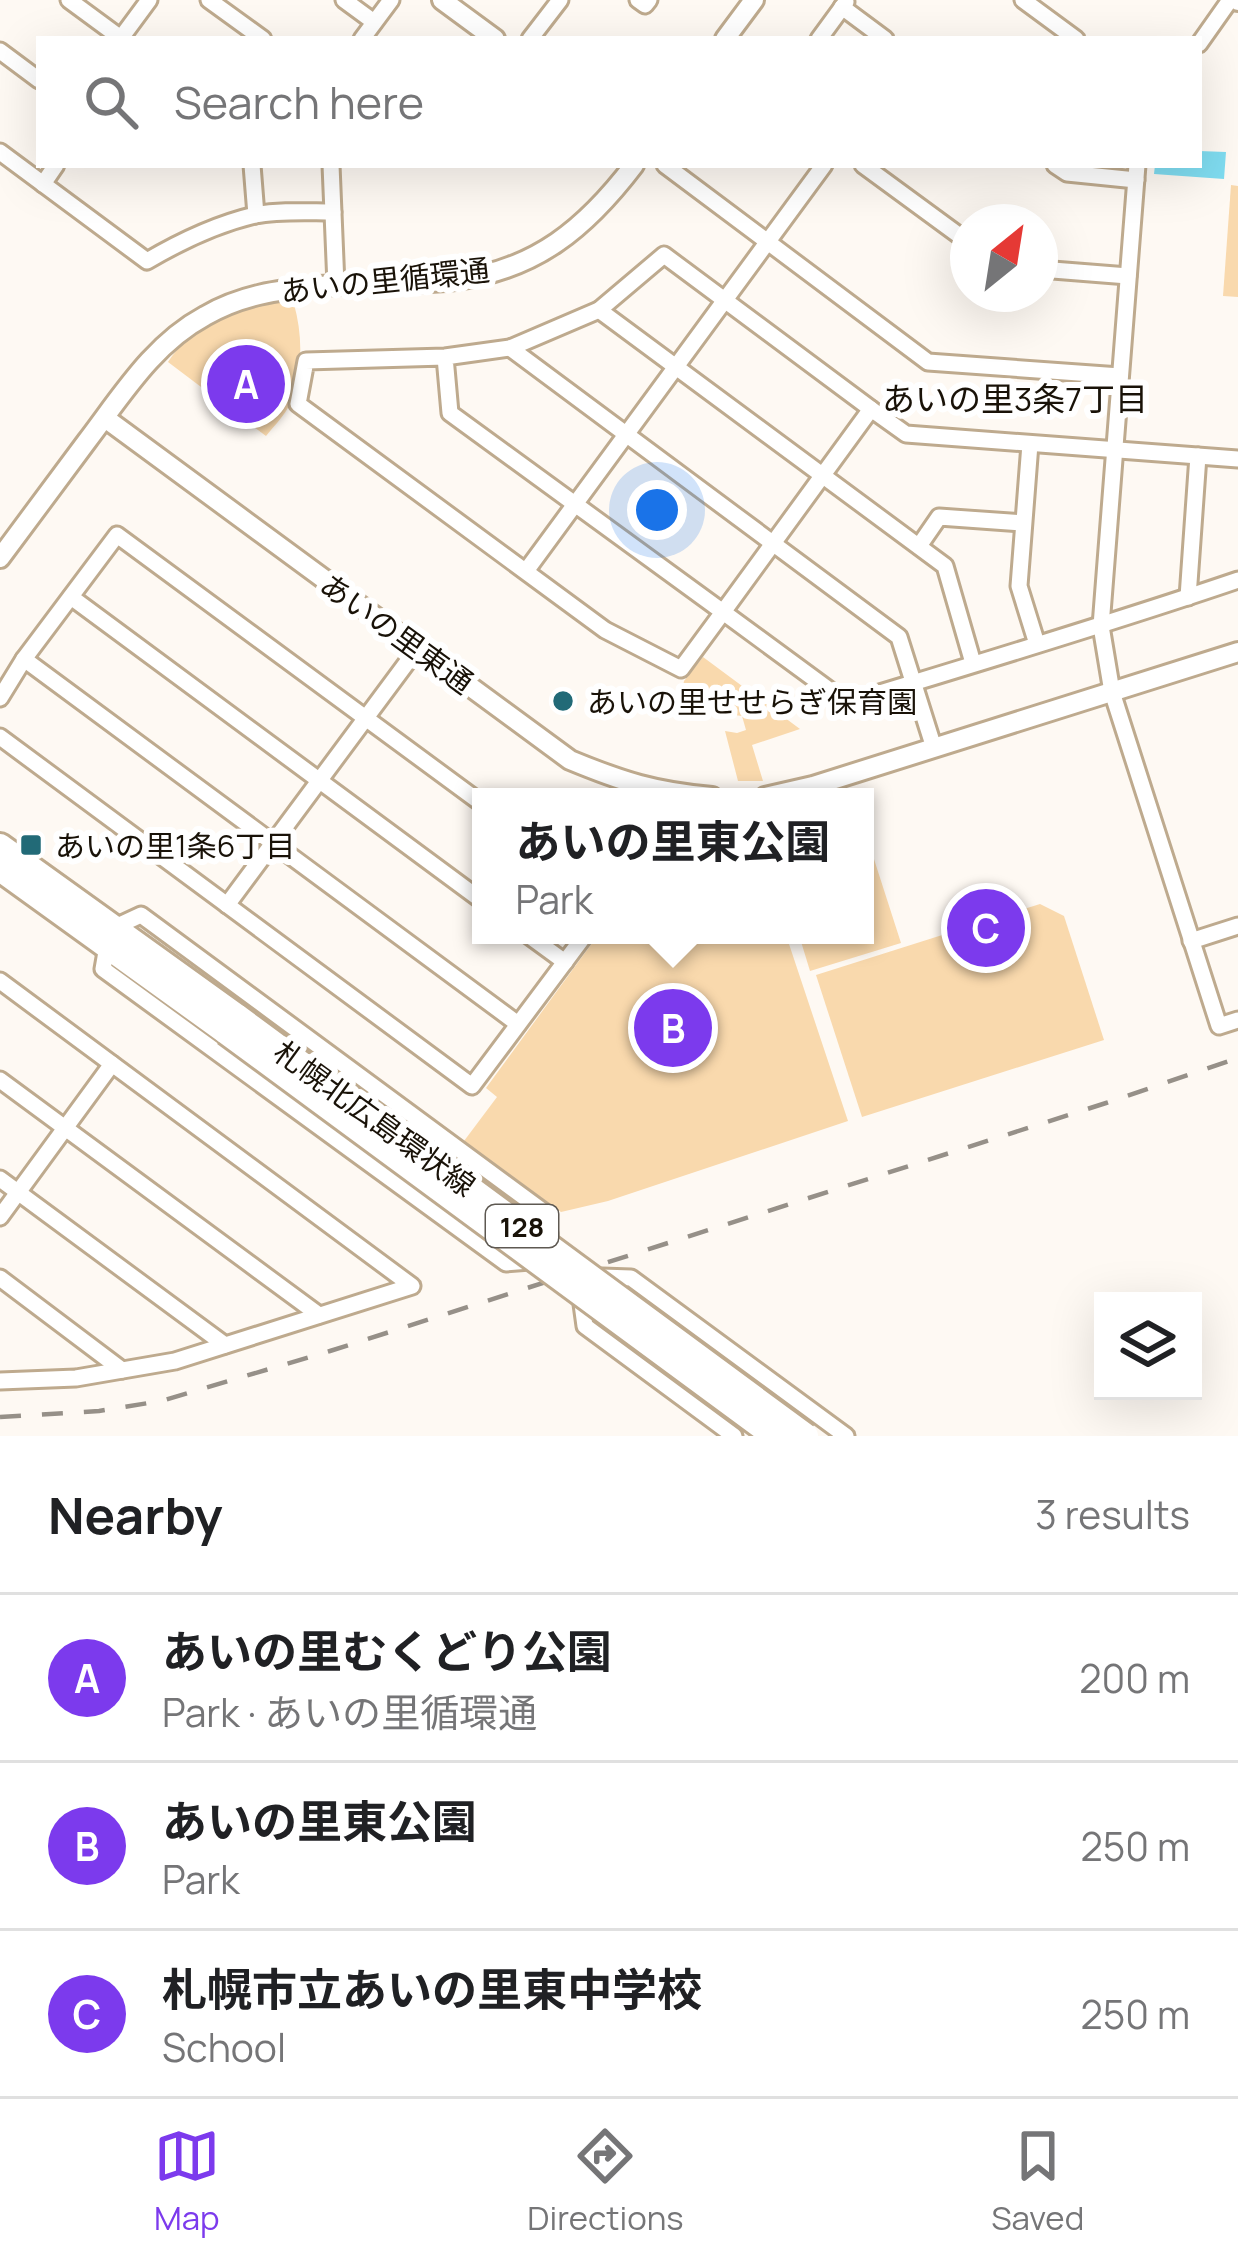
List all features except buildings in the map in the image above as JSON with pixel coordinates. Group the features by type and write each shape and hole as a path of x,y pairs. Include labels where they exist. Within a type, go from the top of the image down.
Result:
{"main road":[{"name":"札幌北広島環状線","path":"0,846 110,937"},
{"name":"札幌北広島環状線","path":"0,869 110,937 806,1436"},
{"name":"札幌北広島環状線","path":"232,1024 774,1436"}],"street":[{"path":"70,0 119,36"},
{"path":"123,36 149,0"},
{"path":"209,0 259,36"},
{"path":"344,0 374,22"},
{"path":"364,36 391,0"},
{"path":"442,0 491,36"},
{"path":"532,36 560,0"},
{"path":"638,0 645,5 649,0"},
{"path":"727,36 754,0"},
{"path":"1023,0 1072,36"},
{"path":"1202,40 1235,0"},
{"path":"821,36 845,4 882,36"},
{"path":"0,51 36,78"},
{"path":"0,152 148,261 179,242 256,215 333,212"},
{"path":"43,184 54,168"},
{"path":"252,168 256,215"},
{"path":"332,168 336,285"},
{"name":"あいの里循環通","path":"0,558 141,369 202,317 268,292 455,280 511,266 537,256 586,222 631,168"},
{"path":"669,168 928,362 1120,376"},
{"path":"526,571 822,168"},
{"path":"867,168 950,229"},
{"path":"1059,168 1066,173 1137,173 1101,626 1112,692 1219,1026 1238,1020"},
{"path":"871,410 681,669 604,630 298,404 306,361 445,357 510,348 598,310 664,255 907,434 1238,459"},
{"path":"1058,270 1128,276"},
{"path":"598,310 945,566 973,663"},
{"path":"510,348 899,638 934,748"},
{"path":"445,357 450,413 847,703 1238,580"},
{"name":"あいの里東通","path":"105,418 570,760 638,788"},
{"path":"1030,444 1019,586 1037,644"},
{"path":"1188,598 1198,456"},
{"path":"919,546 939,518 1023,523"},
{"path":"0,698 117,535 472,796"},
{"path":"71,597 472,893"},
{"path":"227,905 418,649"},
{"path":"804,788 1238,652"},
{"path":"24,659 518,1024"},
{"path":"0,737 472,1086 578,944"},
{"path":"141,915 544,1212 549,1234 530,1261 506,1263 103,968 110,937 141,915"},
{"path":"1191,941 1238,926"},
{"path":"540,944 565,962"},
{"path":"0,981 412,1286 175,1360 76,1378 0,1381"},
{"path":"0,1216 112,1064"},
{"path":"0,1080 319,1315"},
{"path":"0,1179 225,1345"},
{"path":"734,1436 584,1326 582,1304 602,1276 631,1278 846,1436"},
{"path":"0,1278 122,1370"},
{"path":"698,1410 736,1356"}],"shaded area":[{"path":"1231,185 1238,186 1238,297 1223,296"},
{"path":"266,300 294,304 300,354 290,404 266,436 168,362 211,322"},
{"path":"703,657 800,729 752,745 763,781 738,781 725,731 746,730 742,716 679,708 684,681"},
{"path":"874,859 901,943 810,971 802,944 874,944"},
{"path":"1040,904 1064,916 1104,1040 862,1117 816,975"},
{"path":"591,944 789,944 848,1121 608,1201 561,1212 464,1141 497,1097 486,1088"}],"water":[{"path":"1202,151 1226,152 1224,179 1154,174 1155,168 1202,168"}],"railway":[{"path":"0,1417 99,1411 161,1401 330,1351 1238,1058"}],"place":[{"name":"あいの里むくどり公園","path":"246,384"},
{"name":"あいの里せせらぎ保育園","path":"563,701"},
{"name":"あいの里1条6丁目","path":"31,845"},
{"name":"札幌市立あいの里東中学校","path":"986,928"},
{"name":"あいの里東公園","path":"673,1028"}],"district":[{"name":"あいの里3条7丁目","path":"1015,398"}]}
